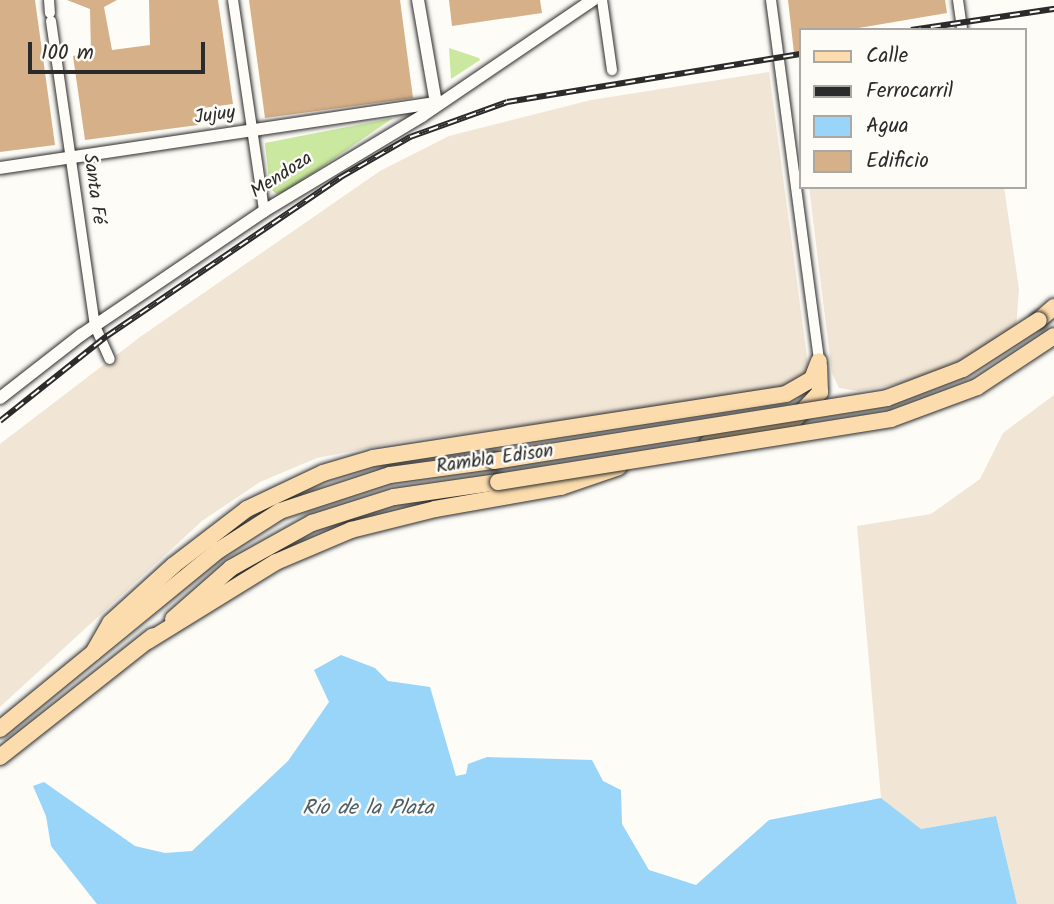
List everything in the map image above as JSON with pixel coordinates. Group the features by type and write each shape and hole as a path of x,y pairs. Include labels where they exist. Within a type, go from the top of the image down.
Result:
{"main road":[{"name":"Rambla Edison","path":"0,729 219,550 280,511 379,477 887,398 963,369 1039,320 1054,307"},
{"name":"Rambla Edison","path":"0,757 148,640 231,568 302,528 394,497 891,419 977,387 1054,336"},
{"path":"148,640 276,562 351,530 424,511 561,487 795,419 820,392 819,361"},
{"path":"93,653 110,623 174,565 247,509 323,473 373,458 786,394 812,379 819,361"}],"street":[{"name":"Santa Fé","path":"48,0 95,326 110,359"},
{"path":"233,0 264,211"},
{"path":"418,0 436,103"},
{"name":"Mendoza","path":"0,398 95,326 264,211 422,116 436,103 593,0"},
{"path":"602,0 612,70"},
{"path":"771,0 819,361"},
{"path":"958,0 962,28"},
{"name":"Jujuy","path":"0,168 436,103"}],"shaded area":[{"path":"769,72 811,387 393,443 317,458 260,482 202,521 0,707 0,444 140,337 380,171 449,136 591,100"},
{"path":"809,189 1004,189 1019,289 1016,329 1004,344 915,381 858,391 839,388 832,373"},
{"path":"1054,395 1054,904 1017,904 996,816 921,829 881,798 857,526 931,514 980,479 1003,433"}],"green space":[{"path":"449,48 479,58 480,60 451,79"},
{"path":"393,118 287,191 277,194 270,189 265,143"}],"water":[{"name":"Río de la Plata","path":"341,655 375,668 388,681 430,687 456,776 466,774 468,764 487,757 592,760 603,781 621,790 622,824 649,870 696,885 769,820 881,798 921,829 996,816 1017,904 97,904 51,846 46,816 33,786 44,782 135,846 165,853 192,851 288,761 329,702 314,670"}],"building":[{"path":"0,0 35,0 55,145 0,152"},
{"path":"67,0 117,0 104,7 112,50 150,45 149,0 218,0 233,104 196,109 198,125 85,140 73,56 91,53 90,9"},
{"path":"249,0 400,0 413,98 265,118"},
{"path":"449,0 540,0 542,13 452,26"},
{"path":"788,0 945,0 947,13 859,28 799,28 799,52 794,53"}],"railway":[{"path":"925,28 1054,9"},
{"path":"0,421 107,336 341,177 410,137 507,102 799,54"}]}
